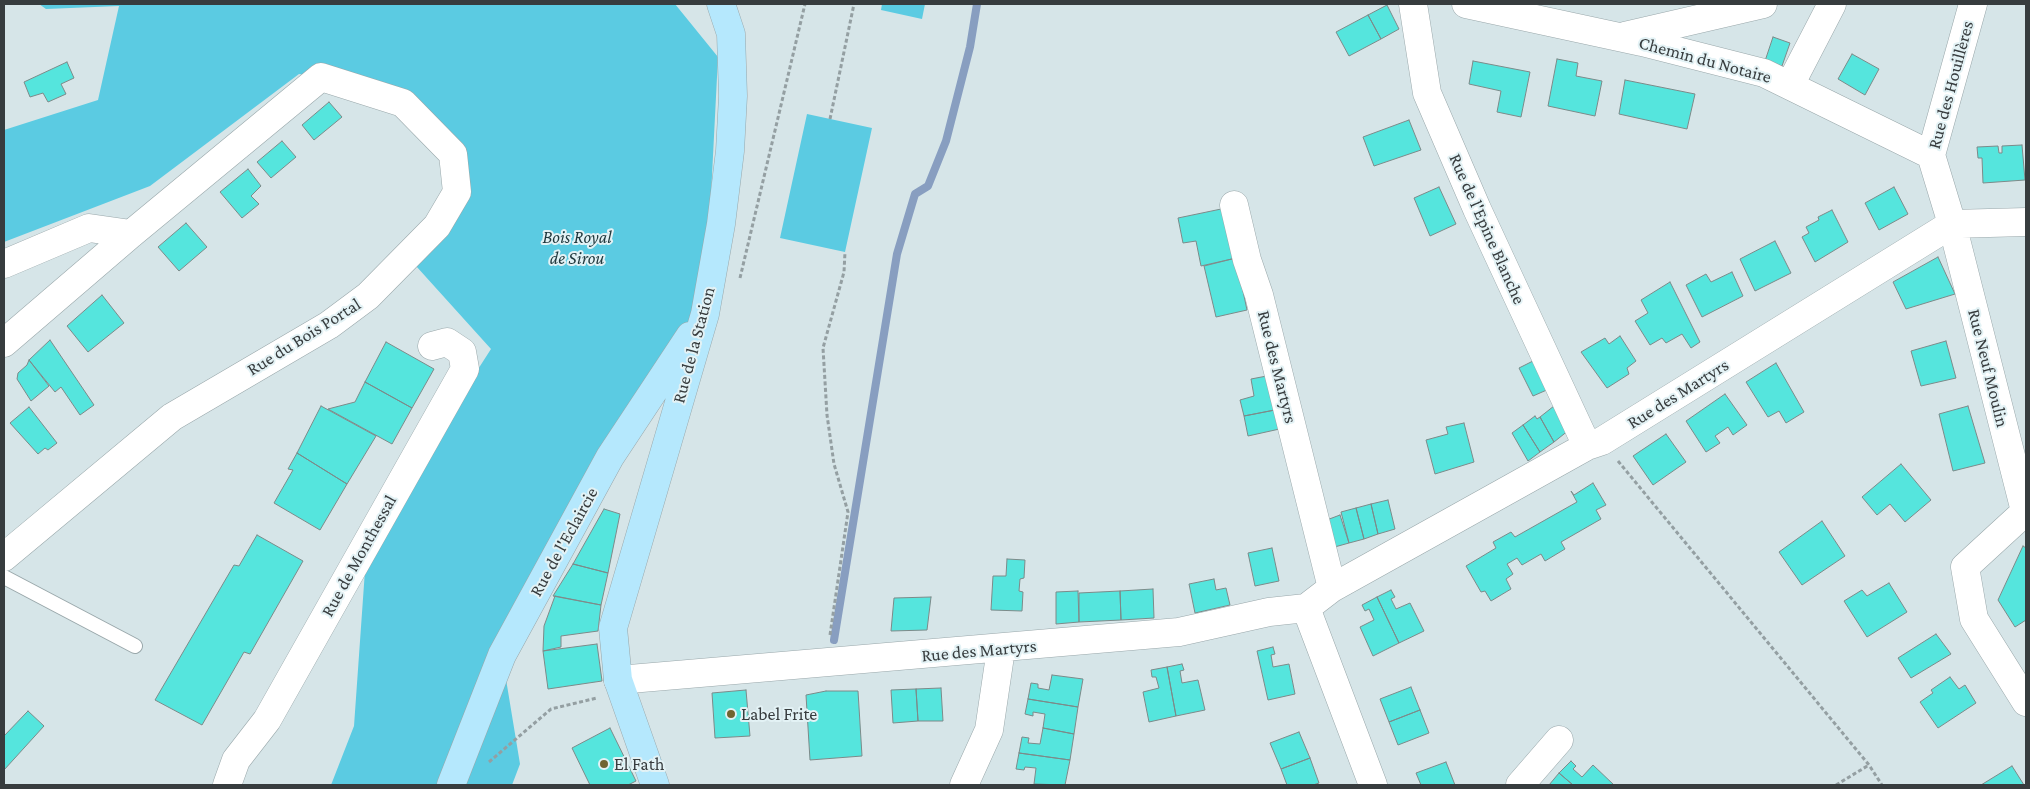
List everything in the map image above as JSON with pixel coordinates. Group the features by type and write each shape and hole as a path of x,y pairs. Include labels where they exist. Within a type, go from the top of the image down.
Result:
{"main road":[{"name":"Rue de la Station","path":"650,783 620,686 613,628 705,314 722,215 730,151 733,96 731,34 721,4"},
{"name":"Rue de l'Eclaircie","path":"451,785 507,646 610,457 705,314"}],"street":[{"name":"Rue de l'Epine Blanche","path":"1413,4 1427,93 1477,209 1595,443"},
{"name":"Chemin du Notaire","path":"1466,4 1619,37 1764,73 1931,155"},
{"path":"1619,37 1763,4"},
{"path":"1790,85 1832,4"},
{"name":"Rue des Houillères","path":"1952,224 1931,155 1973,4"},
{"name":"Rue du Bois Portal","path":"4,343 131,234 321,77 403,103 453,154 458,192 437,226 368,296 330,325 172,417 4,557"},
{"name":"Rue des Martyrs","path":"1234,205 1247,260 1259,295 1332,588"},
{"path":"1952,224 2026,222"},
{"name":"Rue des Martyrs","path":"620,686 826,663 1179,632 1269,612 1306,608 1332,588 1595,443 1952,224"},
{"name":"Rue Neuf Moulin","path":"1952,224 2026,511 1965,567 1974,619 2026,702"},
{"path":"4,264 89,228 131,234"},
{"name":"Rue de Monthessal","path":"227,785 236,760 267,720 465,369 462,352 447,342 432,346"},
{"path":"1306,608 1373,785"},
{"path":"964,785 989,730 1001,649"},
{"path":"1520,785 1560,740"}],"lane":[{"path":"4,577 135,646"}],"path":[{"path":"739,283 805,4"},
{"path":"830,119 854,4"},
{"path":"826,663 848,512 834,464 826,415 823,348 844,272 844,252"},
{"path":"1595,443 1869,765 1882,785"},
{"path":"483,766 551,709 620,686"},
{"path":"1836,785 1869,765"}],"green space":[{"name":"Bois Royal de Sirou","path":"39,4 675,4 718,57 705,314 502,655 520,764 512,785 331,785 354,726 367,542 491,349 407,256 437,226 453,154 403,103 321,77 299,74 150,186 4,242 4,130 98,100 119,6 46,9"},
{"path":"882,4 925,4 922,19 881,10"},
{"path":"807,114 872,128 845,252 780,238"}],"building":[{"path":"1387,5 1399,29 1381,39 1368,15"},
{"path":"1368,15 1381,39 1349,56 1336,32"},
{"path":"1773,37 1790,43 1782,66 1765,61"},
{"path":"1852,54 1879,69 1865,95 1838,79"},
{"path":"1557,59 1578,63 1576,76 1602,81 1595,116 1548,106"},
{"path":"1473,61 1530,72 1521,117 1497,112 1501,91 1469,84"},
{"path":"67,62 74,78 61,84 66,94 48,102 43,93 30,97 24,82"},
{"path":"1625,80 1695,94 1687,129 1619,114"},
{"path":"329,102 342,117 314,140 302,125"},
{"path":"1409,120 1421,150 1374,166 1363,137"},
{"path":"282,141 296,157 271,178 257,162"},
{"path":"2022,145 2025,180 1983,183 1982,158 1978,158 1977,147 1998,146 1999,153 2002,153 2002,146"},
{"path":"248,169 261,186 251,196 259,204 242,218 220,192"},
{"path":"1439,187 1456,224 1430,236 1414,198"},
{"path":"1894,187 1908,214 1879,230 1865,203"},
{"path":"1226,208 1236,258 1201,266 1196,241 1183,243 1178,218"},
{"path":"1832,210 1848,242 1815,262 1802,237 1809,233 1806,227 1819,220 1818,217"},
{"path":"186,223 207,247 179,271 158,247"},
{"path":"1775,241 1791,273 1755,291 1740,259"},
{"path":"1938,257 1955,294 1906,309 1893,282"},
{"path":"1236,258 1247,310 1216,317 1204,266"},
{"path":"1732,272 1743,296 1702,317 1686,285 1706,274 1711,282"},
{"path":"1670,282 1700,342 1691,348 1682,334 1666,343 1662,338 1650,345 1635,321 1648,313 1641,300"},
{"path":"102,295 124,323 88,352 67,326"},
{"path":"1620,336 1636,361 1627,368 1629,374 1607,388 1581,352 1605,338 1609,344"},
{"path":"50,340 94,405 80,415 61,387 55,392 29,360"},
{"path":"1946,341 1956,378 1921,386 1911,351"},
{"path":"386,342 434,369 412,408 365,382"},
{"path":"29,360 49,386 31,401 17,379 18,373 27,365"},
{"path":"1535,360 1549,389 1533,396 1519,368"},
{"path":"1776,363 1804,412 1786,423 1779,411 1768,417 1746,382"},
{"path":"1272,375 1280,409 1244,416 1240,400 1254,396 1251,379"},
{"path":"365,382 412,408 392,444 328,409 355,402"},
{"path":"1725,394 1747,425 1733,435 1728,427 1715,436 1720,443 1706,452 1686,421"},
{"path":"321,406 376,436 347,484 297,453"},
{"path":"1554,406 1569,430 1554,442 1540,417"},
{"path":"1968,406 1985,463 1953,471 1939,414"},
{"path":"29,407 57,443 48,450 45,448 38,454 10,423"},
{"path":"1280,409 1284,428 1248,436 1244,416"},
{"path":"1535,416 1537,419 1540,417 1554,442 1540,452 1523,425"},
{"path":"1464,423 1474,462 1435,474 1426,440 1448,434 1446,427"},
{"path":"1523,425 1540,452 1528,461 1512,433"},
{"path":"1666,434 1686,462 1653,485 1633,456"},
{"path":"297,453 347,484 320,530 274,503 293,470 288,469"},
{"path":"1901,464 1931,500 1905,522 1890,504 1877,515 1862,497"},
{"path":"1593,483 1606,505 1596,510 1601,519 1561,542 1565,549 1545,561 1541,554 1522,565 1517,558 1507,564 1513,574 1506,579 1511,589 1491,601 1485,591 1481,592 1466,566 1496,548 1493,542 1511,532 1515,537 1577,502 1571,491 1574,495"},
{"path":"1388,500 1395,529 1378,534 1371,504"},
{"path":"1371,504 1378,534 1364,539 1356,508"},
{"path":"1356,508 1364,539 1349,543 1341,512"},
{"path":"604,509 620,514 608,573 573,564"},
{"path":"1340,515 1349,543 1331,548 1324,521"},
{"path":"1822,521 1845,556 1802,585 1779,552"},
{"path":"257,535 303,561 250,654 244,652 202,725 155,700 234,565 239,566"},
{"path":"2023,546 2026,548 2026,620 2015,627 1998,600"},
{"path":"1272,548 1279,581 1255,586 1248,553"},
{"path":"1007,559 1025,560 1024,578 1020,579 1019,591 1023,592 1022,611 991,610 993,576 1006,576"},
{"path":"573,564 608,573 601,605 553,596"},
{"path":"1214,579 1216,590 1226,588 1230,605 1195,613 1189,584"},
{"path":"1889,583 1907,612 1867,637 1844,601 1862,590 1867,596"},
{"path":"1153,589 1154,618 1121,620 1120,591"},
{"path":"1391,590 1395,597 1391,599 1396,609 1410,603 1424,631 1399,643 1377,597"},
{"path":"1078,591 1079,622 1056,624 1056,592"},
{"path":"1120,591 1121,620 1079,622 1079,593"},
{"path":"555,596 601,605 598,631 561,636 561,647 543,651 544,626"},
{"path":"931,597 927,630 891,631 894,598"},
{"path":"1377,597 1399,643 1373,656 1360,627 1374,620 1369,609 1365,611 1362,605"},
{"path":"1936,634 1951,654 1911,678 1898,658"},
{"path":"597,644 602,681 548,689 543,651"},
{"path":"1273,647 1275,654 1271,655 1273,667 1289,664 1295,694 1268,700 1257,651"},
{"path":"1182,664 1184,670 1180,671 1182,683 1198,680 1205,710 1176,716 1167,667"},
{"path":"1167,667 1176,716 1149,722 1143,692 1159,688 1156,677 1152,677 1151,670"},
{"path":"1052,675 1083,679 1078,707 1028,699 1031,683 1038,684 1038,688 1049,690"},
{"path":"1950,677 1959,689 1965,685 1976,703 1938,728 1920,702 1933,693 1931,690"},
{"path":"1411,687 1420,710 1389,722 1380,699"},
{"path":"941,688 943,721 918,721 916,689"},
{"path":"916,689 918,721 893,723 891,690"},
{"name":"Label Frite","path":"746,690 750,736 715,738 712,693"},
{"path":"826,691 858,691 862,756 810,760 806,695"},
{"path":"1028,699 1078,707 1074,734 1043,728 1045,714 1033,712 1033,716 1025,714"},
{"path":"1420,710 1429,733 1398,745 1389,722"},
{"path":"28,711 44,726 4,770 4,736"},
{"name":"El Fath","path":"610,728 636,781 628,785 590,785 572,748"},
{"path":"1043,728 1074,734 1070,760 1019,753 1022,737 1029,738 1028,743 1040,744"},
{"path":"1299,732 1310,758 1281,769 1270,743"},
{"path":"1019,753 1070,760 1065,785 1034,784 1036,768 1025,767 1024,770 1016,769"},
{"path":"1310,758 1319,783 1313,785 1287,785 1281,769"},
{"path":"1571,761 1576,766 1573,769 1582,777 1593,765 1614,785 1573,785 1559,773"},
{"path":"1446,762 1455,785 1421,785 1416,773"},
{"path":"2012,766 2024,785 1981,785"},
{"path":"1559,773 1573,785 1549,785"}],"waterway":[{"path":"834,640 897,254 915,194 928,186 946,141 970,47 977,4"}],"place":[{"name":"Label Frite","path":"731,714"},
{"name":"El Fath","path":"604,764"}]}
